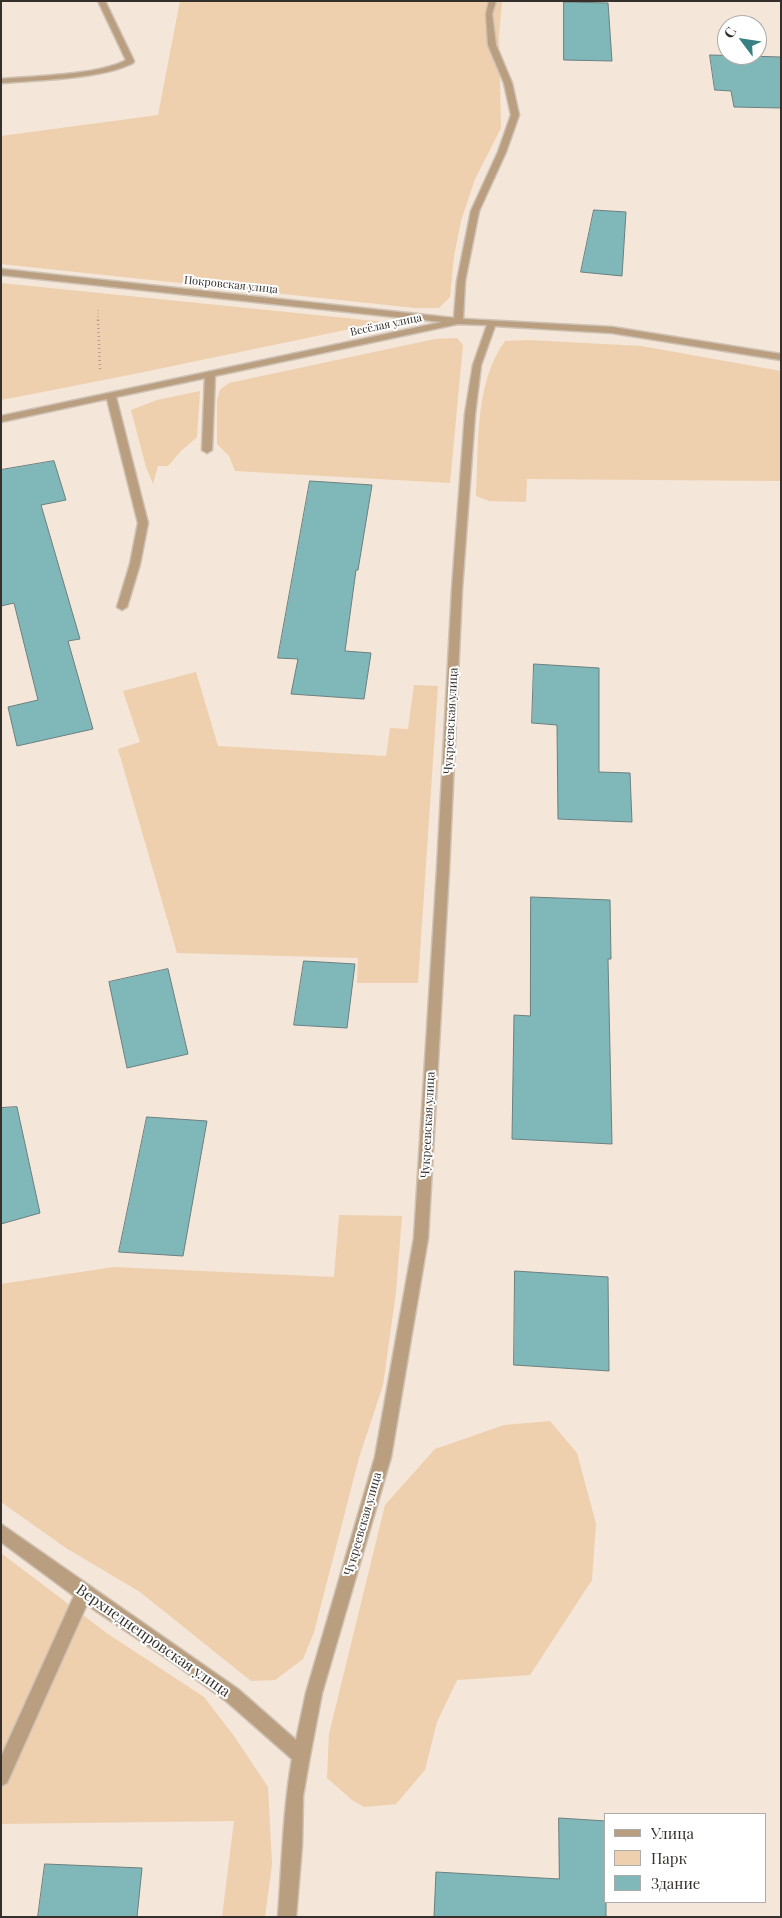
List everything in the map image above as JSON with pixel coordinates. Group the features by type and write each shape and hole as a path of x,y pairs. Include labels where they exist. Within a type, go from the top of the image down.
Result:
{"street":[{"path":"1,81 99,71 119,67 130,61 101,1"},
{"path":"458,321 461,281 475,211 502,152 515,115 508,82 492,45 490,14 493,1"},
{"name":"Покровская улица","path":"1,272 458,321"},
{"name":"Весёлая улица","path":"1,419 458,321 612,330 781,357"},
{"name":"Чукреевская улица","path":"287,1917 294,1796 301,1756 314,1693 383,1456 421,1238 457,588 470,414 478,365 492,323"},
{"path":"207,450 210,375"},
{"path":"110,397 143,524 135,564 122,607"},
{"name":"Верхнеднепровская улица","path":"1,1532 84,1593 181,1658 232,1696 301,1756"},
{"path":"1,1777 84,1593"}],"path":[{"path":"98,281 99,366 110,397"}],"green space":[{"path":"180,1 502,1 499,36 501,128 475,179 461,221 454,256 450,297 439,308 415,308 1,264 1,136 158,115"},
{"path":"1,283 385,322 1,400"},
{"path":"457,338 463,345 450,483 235,471 229,456 217,444 217,400 220,390 229,383 435,339"},
{"path":"528,340 641,346 781,371 781,481 527,479 526,502 489,501 476,496 480,416 488,376 495,358 505,341"},
{"path":"200,391 197,437 168,466 158,466 153,484 146,467 131,410 157,400"},
{"path":"196,672 218,746 386,756 390,728 408,729 414,685 438,686 418,983 357,983 358,958 177,953 118,749 140,742 123,691"},
{"path":"339,1215 402,1216 396,1292 383,1385 359,1458 314,1632 303,1659 275,1680 251,1681 140,1592 66,1548 1,1502 1,1284 114,1267 334,1277"},
{"path":"550,1421 577,1453 596,1524 592,1580 530,1675 457,1680 437,1722 425,1770 396,1804 364,1807 352,1800 327,1778 329,1734 385,1505 435,1449 504,1425"},
{"path":"1,1553 108,1634 204,1697 234,1736 268,1787 272,1864 265,1917 222,1917 234,1821 1,1824"}],"building":[{"path":"564,2 608,3 612,61 564,60"},
{"path":"710,55 717,55 717,65 767,65 767,57 781,57 781,108 734,107 731,91 715,90"},
{"path":"594,210 626,212 622,276 581,272"},
{"path":"54,461 66,500 41,505 80,639 68,641 93,729 17,746 8,707 38,700 14,603 1,606 1,470"},
{"path":"310,481 372,485 358,570 356,570 345,651 371,653 364,699 291,694 298,659 278,658"},
{"path":"534,664 599,668 599,772 630,773 632,822 558,819 557,725 532,723"},
{"path":"531,897 610,900 611,959 608,959 612,1144 512,1139 514,1015 530,1016"},
{"path":"304,961 355,964 347,1028 294,1025"},
{"path":"168,969 188,1054 127,1068 109,982"},
{"path":"17,1107 40,1213 1,1224 1,1108"},
{"path":"147,1117 207,1121 183,1256 119,1252"},
{"path":"515,1271 608,1277 609,1371 514,1365"},
{"path":"559,1818 604,1821 604,1903 606,1903 606,1917 434,1917 436,1872 559,1879"},
{"path":"45,1864 142,1868 137,1917 38,1917"}]}
